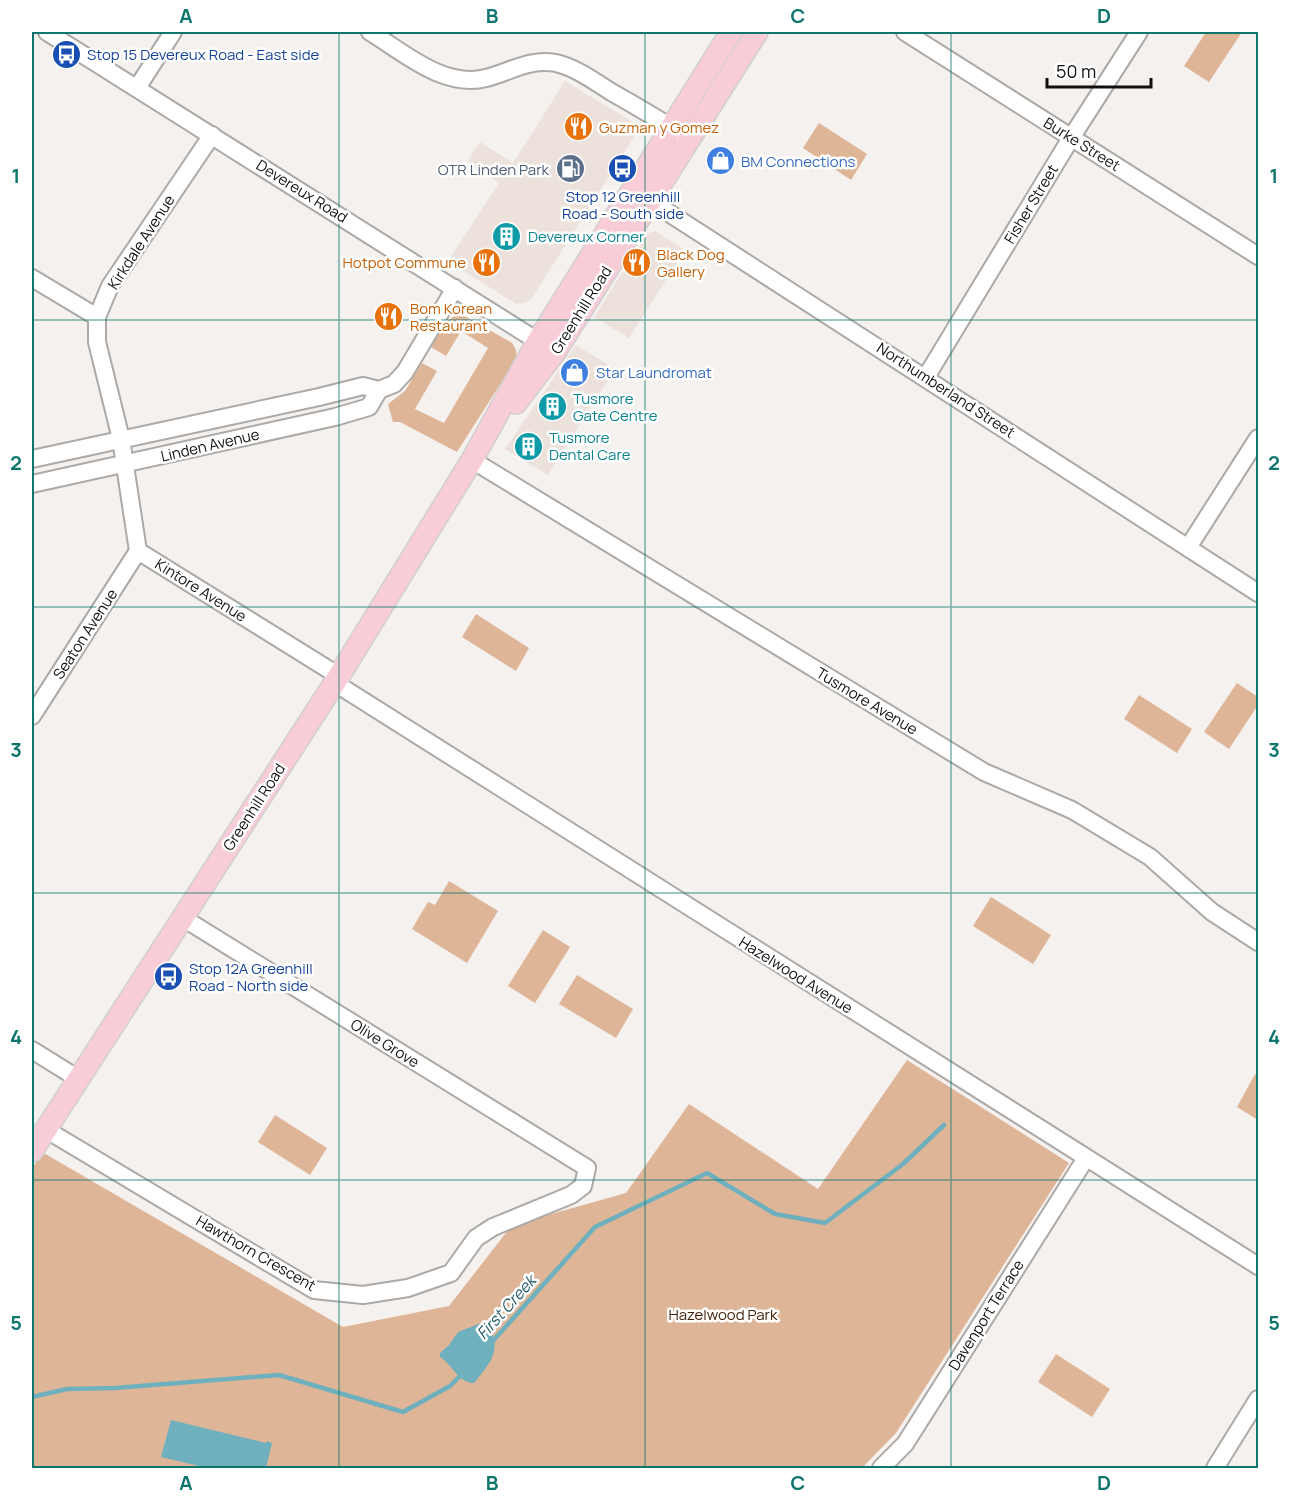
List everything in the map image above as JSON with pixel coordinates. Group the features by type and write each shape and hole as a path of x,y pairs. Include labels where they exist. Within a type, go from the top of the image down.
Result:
{"main road":[{"name":"Greenhill Road","path":"680,133 731,32"},
{"name":"Greenhill Road","path":"32,1151 77,1078 337,680 472,460 680,133 757,32"}],"street":[{"name":"Devereux Road","path":"47,32 546,347"},
{"path":"137,88 173,32"},
{"path":"370,32 442,75 458,79 486,78 538,62 557,63 578,71 680,133"},
{"name":"Burke Street","path":"905,32 1258,256"},
{"name":"Fisher Street","path":"926,377 1071,138 1139,32"},
{"name":"Kirkdale Avenue","path":"126,463 97,342 97,316 110,286 212,135"},
{"name":"Northumberland Street","path":"640,195 1258,592"},
{"path":"32,278 97,316"},
{"name":"Linden Avenue","path":"32,459 363,386 379,390 394,384 405,372 455,288"},
{"name":"Linden Avenue","path":"32,484 369,407 379,390"},
{"path":"310,399 315,421"},
{"path":"1189,546 1258,438"},
{"name":"Tusmore Avenue","path":"472,460 984,772 1072,810 1150,857 1212,912 1258,942"},
{"name":"Kintore Avenue","path":"126,463 138,551 337,680"},
{"name":"Seaton Avenue","path":"32,716 138,551"},
{"name":"Hazelwood Avenue","path":"337,680 1258,1266"},
{"name":"Olive Grove","path":"183,918 586,1168"},
{"path":"32,1050 77,1078"},
{"name":"Hawthorn Crescent","path":"45,1129 314,1290 363,1295 408,1288 451,1273 476,1238 493,1227 571,1195 583,1186 586,1168"},
{"name":"Davenport Terrace","path":"881,1468 905,1443 1086,1158"},
{"path":"1215,1468 1251,1426 1258,1399"}],"shaded area":[{"path":"565,81 635,123 637,132 530,301 516,304 448,261 499,183 467,162 480,142 513,163"},
{"path":"655,231 685,250 629,338 594,317 647,234"},
{"path":"576,345 615,369 548,475 505,449"}],"green space":[{"path":"1206,32 1242,32 1209,82 1184,66"},
{"path":"819,123 867,154 851,180 803,148"},
{"path":"461,314 512,343 517,358 457,452 400,422 393,422 388,404 405,391 422,363 437,371 415,409 444,423 488,348 461,331 446,356 431,347 447,322"},
{"path":"476,614 529,648 516,671 462,637"},
{"path":"1237,683 1258,697 1258,705 1229,749 1204,732"},
{"path":"1139,695 1192,729 1177,753 1124,719"},
{"path":"449,881 498,911 467,963 412,929 428,902 435,905"},
{"path":"991,897 1051,935 1033,964 973,926"},
{"path":"543,930 570,947 535,1003 508,986"},
{"path":"577,975 633,1009 616,1038 559,1004"},
{"name":"Hazelwood Park","path":"907,1060 1069,1163 896,1433 862,1468 32,1468 32,1169 42,1152 343,1327 449,1306 512,1225 626,1193 689,1104 818,1189"},
{"path":"1255,1074 1258,1077 1258,1120 1237,1107"},
{"path":"275,1115 327,1148 310,1175 258,1142"},
{"path":"1056,1354 1110,1389 1092,1417 1038,1382"}],"water":[{"path":"486,1323 495,1348 486,1368 474,1383 468,1382 440,1357 440,1353 458,1332"},
{"path":"171,1420 272,1443 266,1468 207,1468 161,1457"}],"waterway":[{"name":"First Creek","path":"491,1343 595,1227 707,1173 775,1214 825,1223 903,1164 944,1125"},
{"name":"First Creek","path":"32,1397 67,1389 115,1388 279,1375 403,1412 450,1386 463,1373"}],"place":[{"name":"Stop 15 Devereux Road - East side","path":"66,54"},
{"name":"Guzman y Gomez","path":"578,127"},
{"name":"BM Connections","path":"720,161"},
{"name":"OTR Linden Park","path":"570,169"},
{"name":"Stop 12 Greenhill Road - South side","path":"623,169"},
{"name":"Devereux Corner","path":"507,236"},
{"name":"Hotpot Commune","path":"487,262"},
{"name":"Black Dog Gallery","path":"636,263"},
{"name":"Bom Korean Restaurant","path":"389,317"},
{"name":"Star Laundromat","path":"575,372"},
{"name":"Tusmore Gate Centre","path":"552,407"},
{"name":"Tusmore Dental Care","path":"528,446"},
{"name":"Stop 12A Greenhill Road - North side","path":"168,977"}]}
